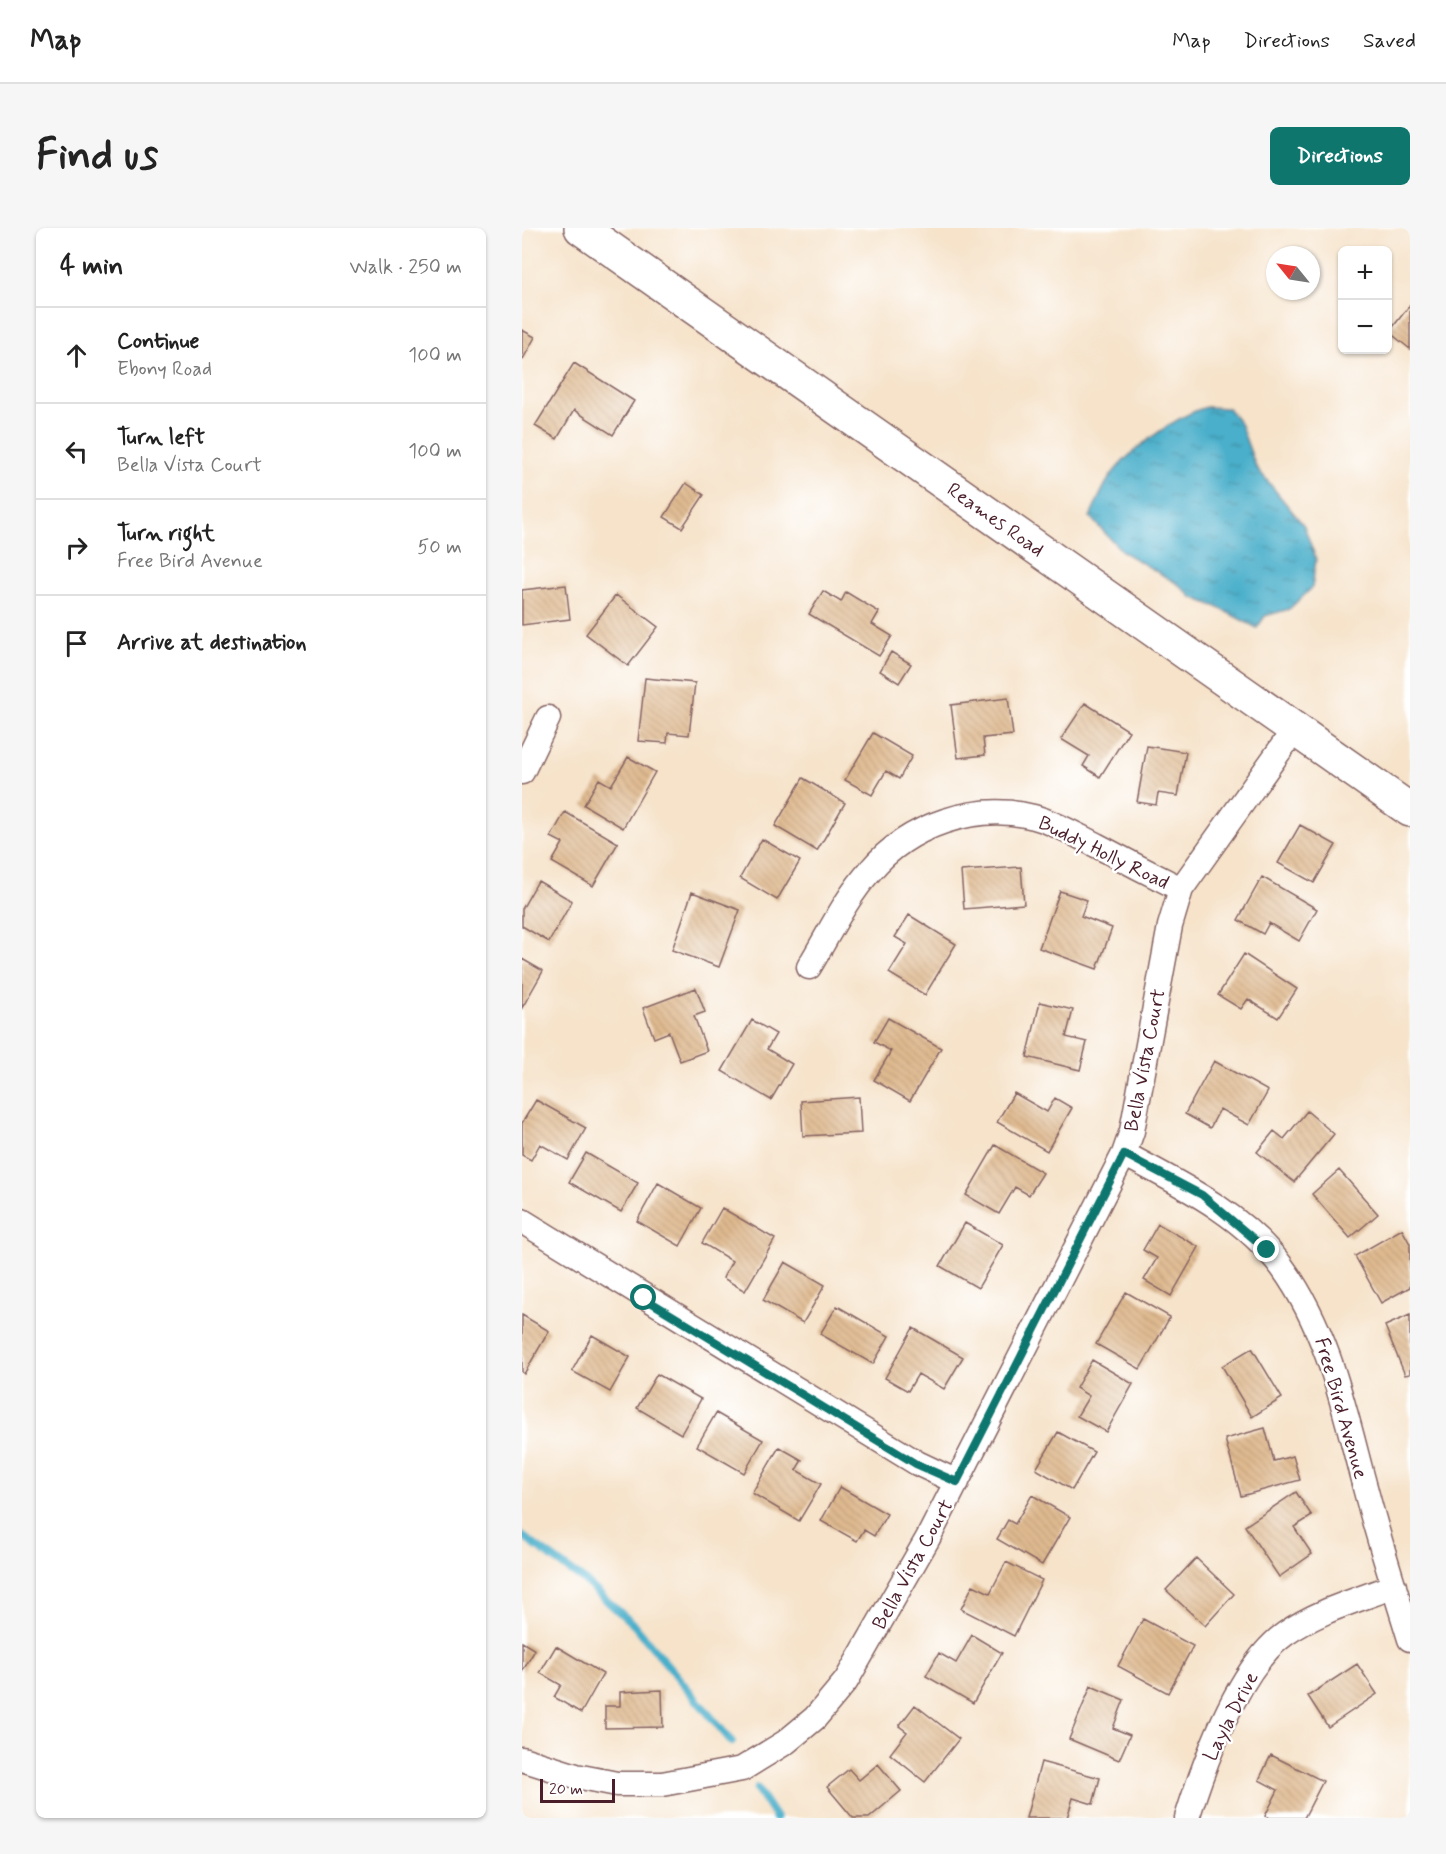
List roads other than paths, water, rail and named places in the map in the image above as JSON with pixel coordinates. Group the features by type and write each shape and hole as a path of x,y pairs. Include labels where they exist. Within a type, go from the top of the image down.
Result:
{"main road":[{"name":"Reames Road","path":"581,228 1410,810"}],"street":[{"path":"522,772 548,718"},
{"name":"Bella Vista Court","path":"522,1759 576,1776 617,1784 678,1782 708,1777 752,1764 815,1718 846,1681 957,1482 1124,1154 1132,1131 1170,926 1181,889 1295,729"},
{"name":"Buddy Holly Road","path":"809,967 870,870 888,854 940,821 970,815 1006,813 1034,817 1061,827 1181,889"},
{"name":"Free Bird Avenue","path":"1124,1154 1202,1195 1247,1231 1282,1266 1318,1326 1336,1380 1410,1639"},
{"path":"522,1221 916,1464 957,1482"},
{"name":"Layla Drive","path":"1187,1818 1218,1734 1243,1684 1263,1654 1284,1634 1308,1619 1394,1586"}],"water":[{"path":"1207,407 1228,408 1240,423 1256,467 1304,526 1316,559 1312,588 1289,609 1265,616 1257,628 1192,597 1178,584 1123,552 1090,517 1107,482 1125,460 1166,427"}],"waterway":[{"path":"522,1536 586,1582 634,1625 732,1742"},
{"path":"757,1789 776,1818"}]}
